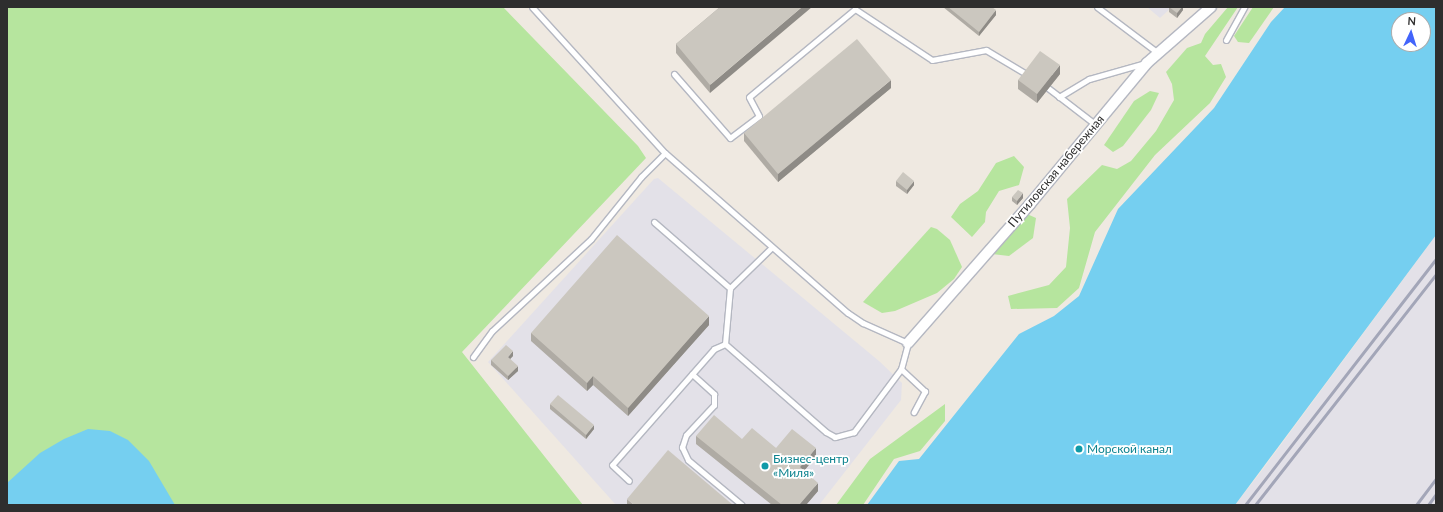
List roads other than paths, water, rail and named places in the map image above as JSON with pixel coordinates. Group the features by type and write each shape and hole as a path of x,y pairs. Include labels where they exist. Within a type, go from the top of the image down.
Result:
{"street":[{"name":"Путиловская набережная","path":"908,343 1025,210 1147,63 1211,7"}],"lane":[{"path":"532,7 665,153 772,248 862,323 908,343 901,368 854,432 835,437 826,432 725,344"},
{"path":"1097,7 1159,53"},
{"path":"1226,40 1244,7"},
{"path":"674,74 730,138 759,116 749,97 854,8 932,60 986,50 1028,75"},
{"path":"1059,97 1089,79 1147,63"},
{"path":"1048,88 1096,124"},
{"path":"473,357 492,331 592,239 641,178 665,153"},
{"path":"654,222 730,288"},
{"path":"725,344 730,288 772,248"},
{"path":"629,481 612,465 714,349 725,344"},
{"path":"901,368 925,391 914,412"},
{"path":"692,374 714,394 714,405 686,435 682,447 688,460 742,505"}],"water":[{"name":"Морской канал","path":"1285,7 1436,7 1436,235 1235,505 867,505 899,461 919,459 1019,334 1054,316 1079,296 1118,209 1214,108 1271,22"},
{"path":"88,429 110,431 128,440 149,461 175,505 7,505 7,483 40,453 64,439"}],"railway":[{"path":"1245,505 1436,259"},
{"path":"1255,505 1436,274"},
{"path":"1416,505 1436,478"},
{"path":"1428,505 1436,494"}],"place":[{"name":"Морской канал","path":"1079,449"},
{"name":"Бизнес-центр «Миля»","path":"765,466"}]}
